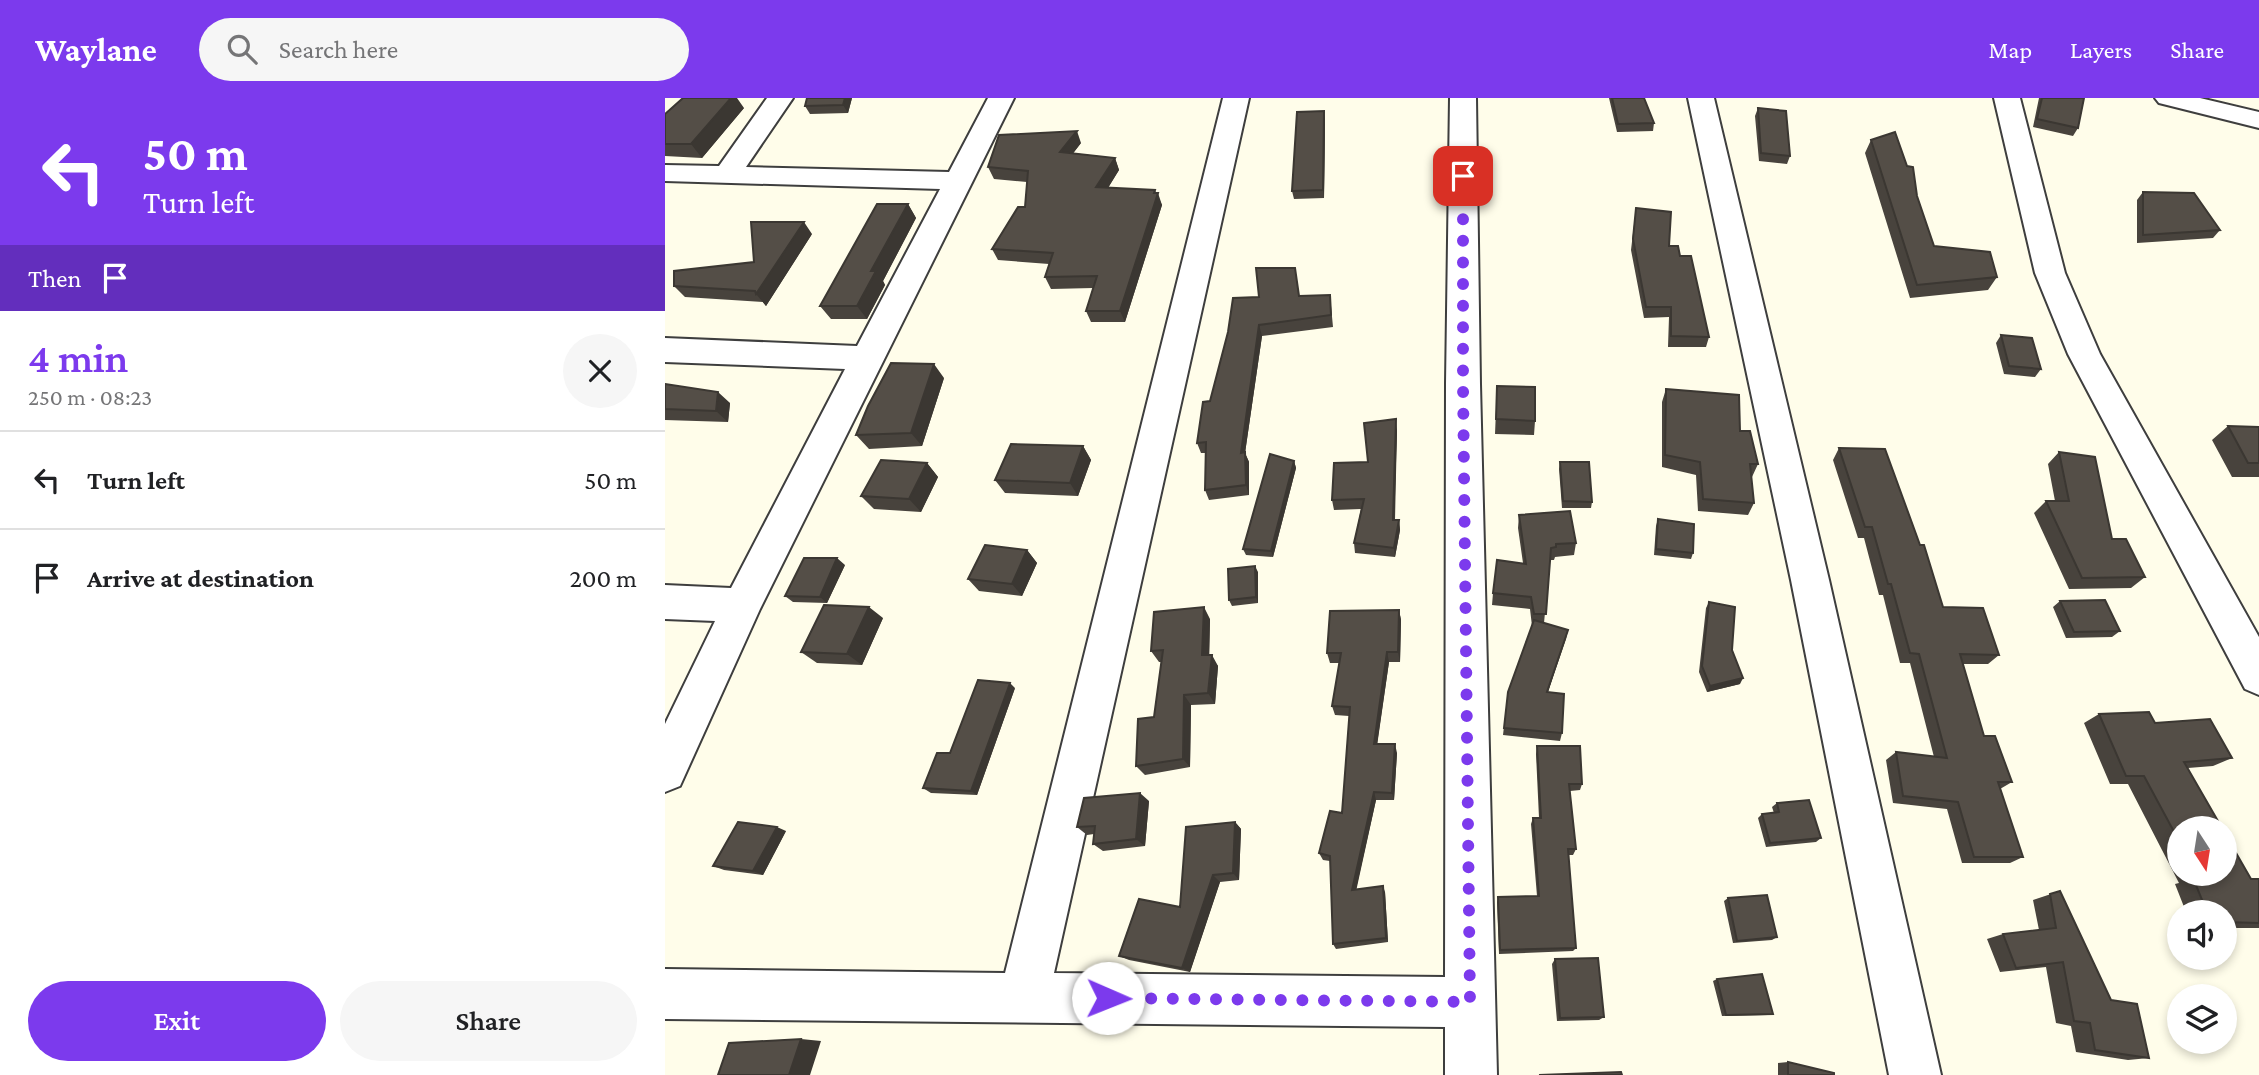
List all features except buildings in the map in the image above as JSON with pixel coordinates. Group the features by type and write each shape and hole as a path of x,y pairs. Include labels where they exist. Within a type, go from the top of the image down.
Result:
{"street":[{"path":"727,174 780,98"},
{"path":"665,771 742,605 1001,98"},
{"path":"1024,996 1236,98"},
{"path":"1463,98 1463,384 1471,1075"},
{"path":"1700,98 1810,580 1915,1075"},
{"path":"2007,98 2050,273 2084,354 2259,676"},
{"path":"2169,98 2255,121"},
{"path":"665,173 958,181"},
{"path":"665,350 867,358"},
{"path":"665,602 742,605"},
{"path":"665,994 1470,1002"}],"route":[{"path":"1108,998 1470,1002 1463,176"}]}
